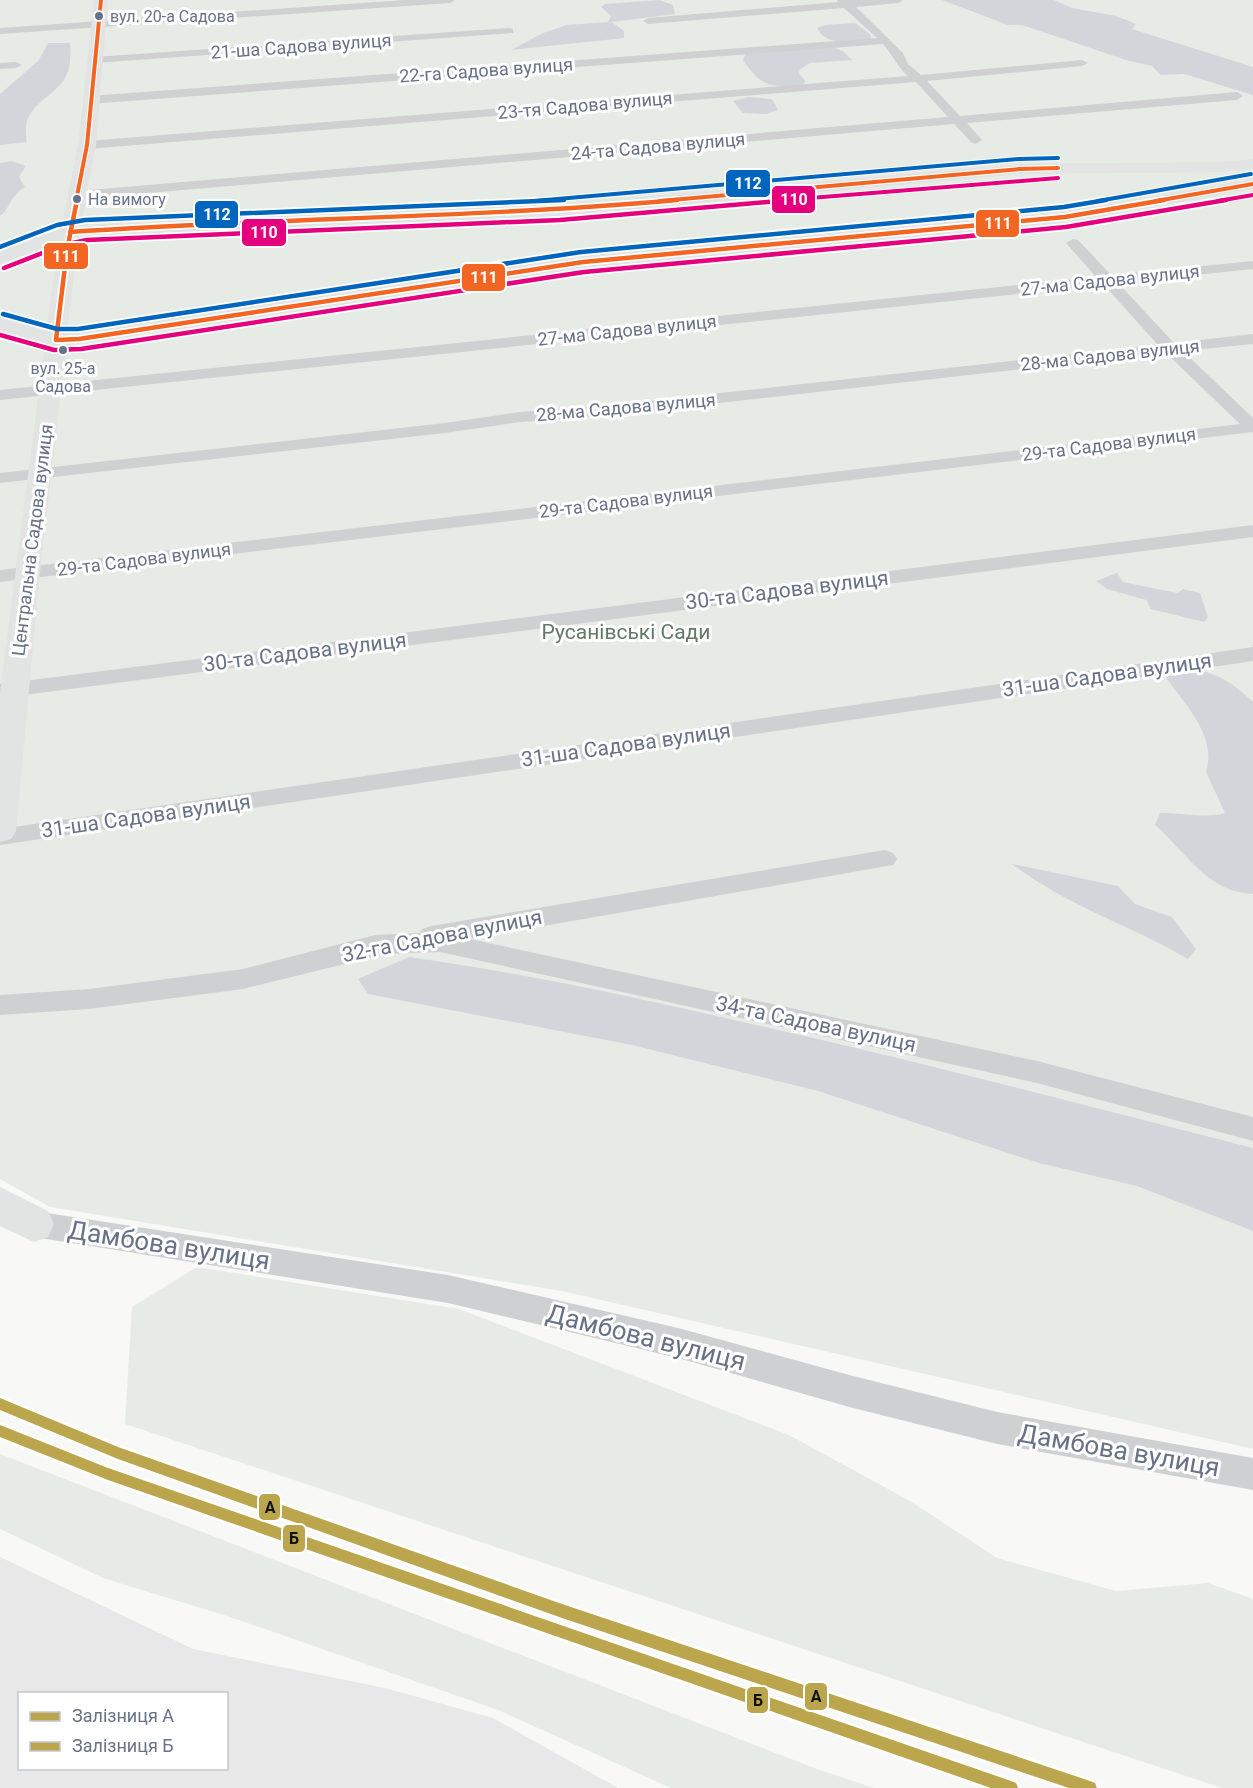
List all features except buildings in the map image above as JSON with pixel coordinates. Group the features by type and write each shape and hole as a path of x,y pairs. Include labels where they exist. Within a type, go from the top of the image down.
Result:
{"main road":[{"name":"Центральна Садова вулиця","path":"0,831 7,690 27,573 70,232 87,145 89,100 101,0"},
{"path":"0,258 70,232 186,224 560,210 1020,169 1218,167 1253,164"},
{"path":"0,324 56,340 79,339 583,262 1065,218 1244,185"},
{"path":"0,1205 34,1224"}],"street":[{"path":"0,31 450,0"},
{"path":"648,21 844,2 898,0"},
{"path":"844,2 899,55 903,66 919,79 976,140"},
{"name":"21-ша Садова вулиця","path":"94,60 509,31"},
{"name":"22-га Садова вулиця","path":"89,100 883,41"},
{"name":"23-тя Садова вулиця","path":"87,145 919,79 1082,63"},
{"path":"0,66 16,65"},
{"name":"24-та Садова вулиця","path":"78,195 1237,96"},
{"path":"1073,243 1171,349 1253,427"},
{"name":"27-ма Садова вулиця","path":"0,395 1253,265"},
{"name":"28-ма Садова вулиця","path":"0,478 445,428 520,417 611,410 1253,339"},
{"name":"29-та Садова вулиця","path":"0,576 1253,427"},
{"name":"30-та Садова вулиця","path":"7,690 1253,531"},
{"name":"31-ша Садова вулиця","path":"0,837 1253,654"},
{"name":"32-га Садова вулиця","path":"0,1005 88,999 243,979 375,945 885,859"},
{"name":"34-та Садова вулиця","path":"375,945 440,942 1037,1072 1253,1129"},
{"name":"Дамбова вулиця","path":"34,1224 448,1289 678,1343 853,1392 997,1428 1253,1474"}],"shaded area":[{"path":"659,0 673,5 675,14 612,22 624,31 624,38 511,50 543,33 567,25 608,22 611,16 601,7 605,4"},
{"path":"942,0 1054,0 1072,8 1116,16 1136,24 1132,29 1253,67 1253,95 1184,74 1161,75 1152,66 1126,60 1022,25 1008,25"},
{"path":"855,23 870,34 871,39 834,41 821,34 817,28 825,25"},
{"path":"48,43 70,43 68,73 56,89 31,113 27,121 27,142 0,145 0,94 38,61"},
{"path":"832,47 843,51 852,60 810,63 800,69 799,73 805,81 803,85 768,84 755,76 743,60 746,53"},
{"path":"748,97 772,99 778,110 767,114 743,113 733,101"},
{"path":"12,161 26,166 19,177 25,187 0,216 0,163"},
{"path":"1117,573 1123,582 1178,593 1183,589 1200,593 1208,617 1204,622 1151,609 1146,600 1107,589 1096,581"},
{"path":"1178,667 1202,671 1219,677 1253,702 1253,894 1237,892 1210,879 1155,825 1160,813 1217,815 1225,813 1206,772 1208,758 1203,732 1163,673"},
{"path":"1012,864 1118,886 1135,904 1172,917 1196,949 1188,959 1076,903"},
{"path":"409,957 537,978 705,1013 938,1068 1253,1148 1253,1231 1137,1186 1039,1163 818,1091 632,1045 368,994 358,979"},
{"path":"0,1557 193,1649 385,1688 493,1718 618,1788 0,1788"}],"green space":[{"name":"Русанівські Сади","path":"0,0 1253,0 1253,1449 562,1291 50,1207 0,1179"},
{"path":"197,1267 459,1309 789,1435 910,1501 997,1558 1116,1591 1208,1583 1253,1599 1253,1788 1222,1788 125,1424 132,1307"},
{"path":"0,1454 817,1769 874,1788 671,1788 498,1710 230,1617 103,1578 0,1529"}],"rail line":[{"name":"A","path":"0,1404 118,1453 562,1611 1090,1788"},
{"name":"Б","path":"0,1431 108,1474 1011,1788"}],"transit line":[{"name":"111","path":"101,0 87,145 67,250 56,340 79,339 583,262 1065,217 1253,184"},
{"name":"112","path":"0,247 57,225 85,220 559,200 1019,159 1058,158"},
{"name":"111","path":"70,232 186,224 560,210 1020,169 1058,168"},
{"name":"112","path":"3,314 57,329 78,329 581,252 1064,207 1251,174"},
{"name":"110","path":"4,268 63,245 87,240 560,220 1021,179 1058,178"},
{"name":"110","path":"0,335 54,350 81,349 584,272 1066,227 1253,195"}],"place":[{"name":"вул. 20-а Садова","path":"99,16"},
{"name":"На вимогу","path":"77,199"},
{"name":"вул. 25-а Садова","path":"63,350"}]}
